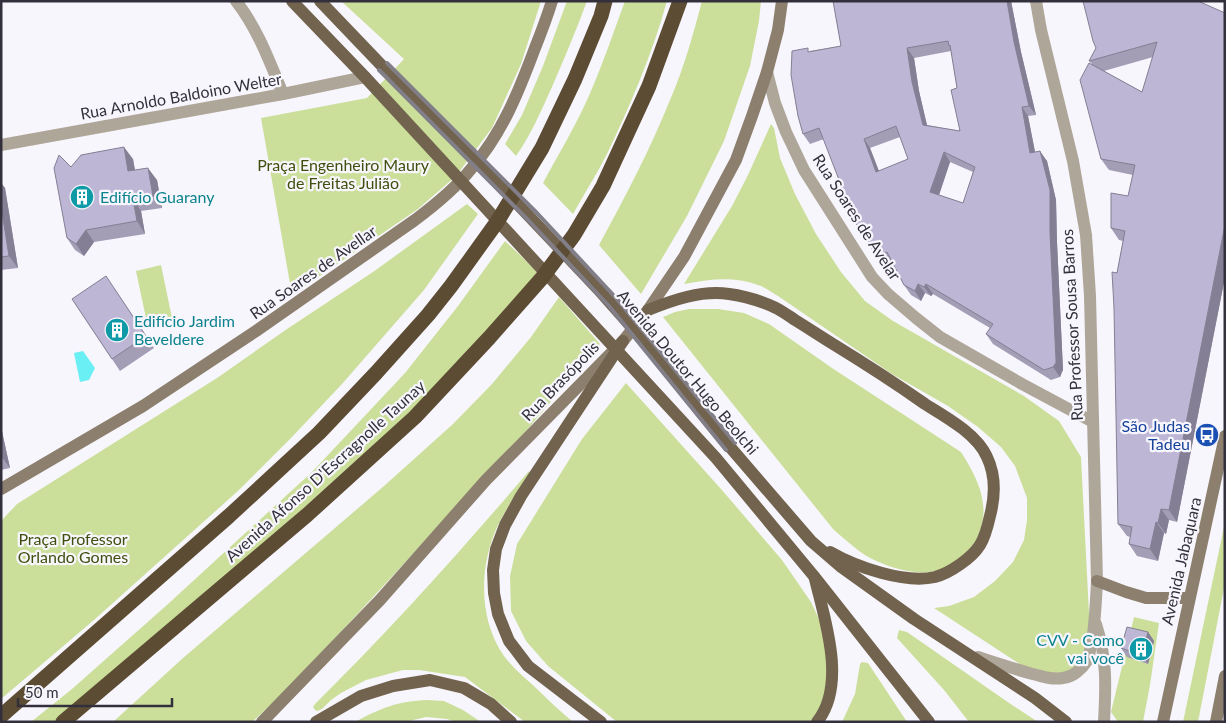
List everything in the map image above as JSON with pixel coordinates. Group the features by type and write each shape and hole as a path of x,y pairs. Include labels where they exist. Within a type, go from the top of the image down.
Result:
{"highway":[{"name":"Avenida Afonso D'Escragnolle Taunay","path":"1,716 229,516 319,433 428,315 497,222 542,148 575,79 601,16 605,1"},
{"name":"Avenida Afonso D'Escragnolle Taunay","path":"63,722 307,515 415,417 542,278 574,235 603,186 649,86 680,1"}],"main road":[{"name":"Avenida Doutor Hugo Beolchi","path":"292,1 366,77 716,458 813,574 929,722"},
{"name":"Avenida Doutor Hugo Beolchi","path":"320,1 598,289 811,541 840,566 914,619 1035,698 1066,722"},
{"path":"648,310 686,296 705,294 727,294 754,299 776,308 892,381 961,428 976,440 987,456 993,478 994,501 989,522 980,546 960,566 934,577 911,579 883,574 858,565 811,541"},
{"path":"601,722 528,666 509,642 498,614 494,593 493,570 496,549 505,525 520,496 623,341"},
{"path":"813,574 825,619 832,666 831,691 823,715 817,722"},
{"path":"316,722 361,696 393,686 430,680 464,688 491,704 511,722"}],"street":[{"path":"236,1 244,11 260,42 283,94"},
{"name":"Rua Soares de Avellar","path":"1,489 143,406 256,331 438,202 472,169 504,122 525,76 552,1"},
{"name":"Rua Brasópolis","path":"262,722 380,600 486,480 623,341 648,310 684,257 736,160 767,72 778,30 782,1"},
{"name":"Rua Professor Sousa Barros","path":"970,655 1038,675 1064,678 1073,675 1087,661 1095,622 1097,581 1090,296 1086,234 1073,161 1041,30 1036,1"},
{"name":"Rua Soares de Avelar","path":"767,72 775,103 804,170 872,277 888,294 940,337 1093,422"},
{"name":"Rua Arnoldo Baldoino Welter","path":"1,145 283,94 366,77"},
{"name":"Avenida Jabaquara","path":"1162,722 1225,436"},
{"path":"1097,581 1146,598 1189,598"},
{"name":"Rua Professor Sousa Barros","path":"1095,622 1100,637 1105,670 1104,722"},
{"path":"1216,722 1225,676"}],"green space":[{"name":"Praça Engenheiro Maury de Freitas Julião","path":"341,1 541,1 521,64 492,128 456,176 418,209 292,295 261,118 367,98 404,59"},
{"path":"567,1 587,1 544,105 516,156 505,144 522,115 543,66"},
{"path":"625,1 667,1 648,59 624,117 603,162 573,214 543,183 588,98"},
{"path":"702,1 761,1 750,66 724,141 687,216 641,294 599,245 637,173 662,119 684,64"},
{"path":"771,124 774,128 780,158 795,194 816,234 841,272 865,301 893,321 1024,396 1059,421 1081,457 1089,613 1089,637 1084,668 1041,678 934,608 949,606 974,597 995,581 1013,562 1024,540 1027,520 1027,498 1015,466 1001,447 978,427 948,406 892,374 763,287 749,282 730,279 684,284 732,206"},
{"name":"Praça Professor Orlando Gomes","path":"467,204 478,214 424,290 342,384 239,490 94,620 1,699 1,521 17,504 217,378 373,272"},
{"path":"505,241 539,273 431,394 135,656 55,722 31,722 72,689 168,604 312,472 405,373 458,306"},
{"path":"161,265 172,318 147,323 136,271"},
{"path":"559,297 600,344 520,438 289,688 252,722 113,722 183,658 384,486 453,424 492,384 531,337"},
{"path":"689,309 718,309 744,313 769,324 832,368 961,452 978,483 984,511 976,542 967,554 952,565 940,570 927,572 908,571 872,559 833,529 663,317"},
{"path":"626,383 782,560 811,602 825,632 828,686 822,705 810,722 617,722 548,666 526,641 511,611 510,576 517,544 582,439"},
{"path":"529,471 530,473 498,525 487,557 484,592 486,609 489,626 504,656 519,673 573,722 525,722 465,677 419,670 403,670 366,680 341,693 322,709 315,710 313,707 315,704 424,590"},
{"path":"1225,522 1225,583 1198,722 1183,722"},
{"path":"1134,617 1159,623 1150,685 1143,722 1118,722 1111,712"},
{"path":"899,630 907,632 1038,722 969,722 944,690 897,638"},
{"path":"862,662 868,663 907,722 842,722 855,694 860,664"},
{"path":"427,700 444,701 463,710 481,722 456,722 426,717 405,722 355,722 390,706"}],"water":[{"path":"83,351 95,368 89,380 80,382 74,353"}],"building":[{"path":"833,1 1007,1 1014,42 1029,106 1022,107 1030,153 1040,151 1050,190 1056,360 1053,367 1044,370 986,334 993,324 926,284 924,287 918,284 915,291 904,285 887,252 877,257 834,188 841,185 819,128 803,134 791,75 792,51 808,48 808,52 841,46","holes":["948,41 957,88 951,90 960,131 923,125 912,82 907,48","896,126 908,159 876,172 864,139","944,152 975,167 963,203 930,192"]},
{"path":"1083,1 1198,1 1225,13 1225,225 1169,510 1161,509 1150,549 1129,544 1132,527 1118,524 1112,272 1117,273 1125,231 1111,228 1111,193 1128,196 1135,165 1101,159 1080,80 1089,63 1142,92 1157,42 1089,61 1096,48"},
{"path":"124,147 128,171 148,168 153,196 133,199 137,221 86,230 76,244 67,238 54,168 59,155 71,167 81,155"},
{"path":"1,206 9,256 1,257"},
{"name":"Edifício Jardim Beveldere","path":"106,276 146,336 112,359 72,299"},
{"path":"1127,627 1148,632 1142,655 1121,648"}],"railway":[{"path":"387,63 537,213 617,299 735,443"},
{"path":"379,70 529,221 609,306 726,450"}],"place":[{"name":"Edifício Guarany","path":"82,197"},
{"name":"Edifício Jardim Beveldere","path":"117,330"},
{"name":"São Judas Tadeu","path":"1207,435"},
{"name":"CVV - Como vai você","path":"1141,649"}]}
